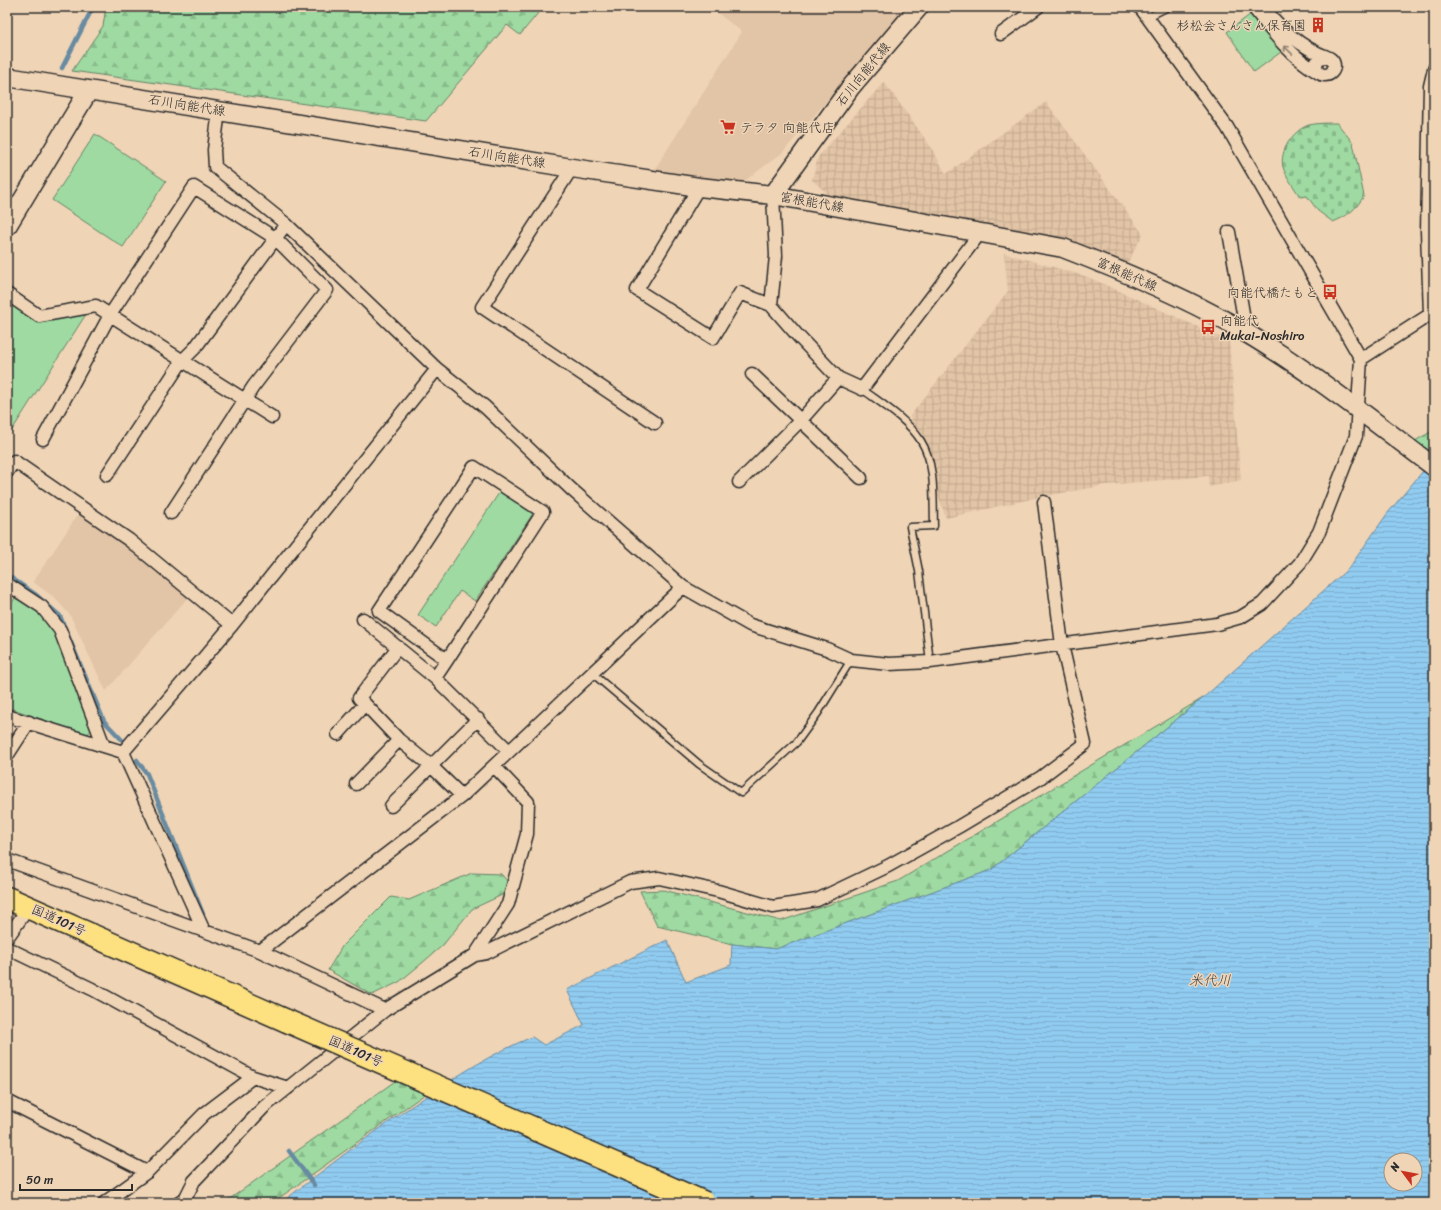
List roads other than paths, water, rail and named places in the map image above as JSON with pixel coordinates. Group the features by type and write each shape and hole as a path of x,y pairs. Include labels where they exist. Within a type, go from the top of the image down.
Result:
{"highway":[{"name":"国道101号","path":"7,898 705,1203"}],"main road":[{"name":"石川向能代線","path":"7,77 572,168 699,187 773,195 850,88 919,7"},
{"path":"7,226 89,90"},
{"name":"富根能代線","path":"773,195 1063,248 1106,264 1169,293 1240,330 1290,360 1434,467"}],"street":[{"path":"1001,34 1038,7"},
{"path":"219,110 214,150 215,167 286,224 437,369 485,407 571,489 683,587 750,625 827,649 852,660 889,664 930,662 1218,624 1241,617 1262,604 1300,562 1319,532 1356,436 1359,411 1361,360 1227,127 1140,7"},
{"path":"1253,7 1284,46 1303,64 1319,73 1316,68 1316,62 1321,58 1326,57 1304,46 1279,27 1263,7"},
{"path":"1361,360 1432,313 1427,231 1430,86 1434,69"},
{"path":"572,168 482,307 655,423"},
{"path":"43,439 110,315 194,187 274,238 327,290 244,400 171,513"},
{"path":"699,187 637,290 713,338 740,293 771,305 838,378 862,389 980,233"},
{"path":"771,305 776,256 773,195"},
{"path":"107,475 182,361 195,348 274,238 286,224"},
{"path":"1229,232 1243,313 1240,330"},
{"path":"7,294 39,316 96,306 272,417"},
{"path":"123,752 232,625 437,369"},
{"path":"752,374 861,478"},
{"path":"739,482 801,420 838,378"},
{"path":"7,472 14,461 128,540 232,625"},
{"path":"435,678 447,660 543,512 474,466 379,611 447,660"},
{"path":"475,954 486,953 630,882 659,878 718,891 773,907 817,900 888,866 958,827 1040,778 1085,744 1062,645 1044,502"},
{"path":"7,584 42,607 60,630 104,746"},
{"path":"260,951 462,796 683,587"},
{"path":"363,619 435,678 478,718 509,751"},
{"path":"398,647 359,698 399,740 431,766 462,796"},
{"path":"338,734 365,704"},
{"path":"7,716 123,752 204,931"},
{"path":"391,806 478,718"},
{"path":"7,756 29,722"},
{"path":"356,784 399,740"},
{"path":"179,1203 185,1199 194,1181 264,1107 385,1010 475,954 508,904 527,834 528,802 494,766"},
{"path":"7,860 260,951 385,1010"},
{"path":"7,938 28,907"},
{"path":"7,948 92,989 253,1077 288,1088"},
{"path":"104,1203 147,1172 204,1114 253,1077"},
{"path":"7,1101 147,1172"}],"lane":[{"path":"1148,17 1168,7"},
{"path":"862,389 905,422 922,442 931,468 934,526 910,527 919,571 930,662"},
{"path":"592,673 699,764 741,793 797,742 818,714 852,660"}],"water":[{"name":"米代川","path":"1434,458 1434,1203 281,1203 385,1125 434,1091 475,1066 503,1050 532,1037 544,1045 584,1025 567,990 667,940 686,982 731,965 732,944 776,949 991,870 1203,698 1349,568 1387,514"}],"waterway":[{"path":"62,68 93,7"},
{"path":"7,575 35,594 60,616 104,721 122,740"},
{"path":"137,760 147,774 203,914"},
{"path":"289,1151 314,1185"}],"place":[{"name":"杉松会さんさん保育園","path":"1318,25"},
{"name":"テラタ 向能代店","path":"728,127"},
{"name":"向能代橋たもと","path":"1330,292"},
{"name":"向能代 Mukai-Noshiro","path":"1208,327"}]}
